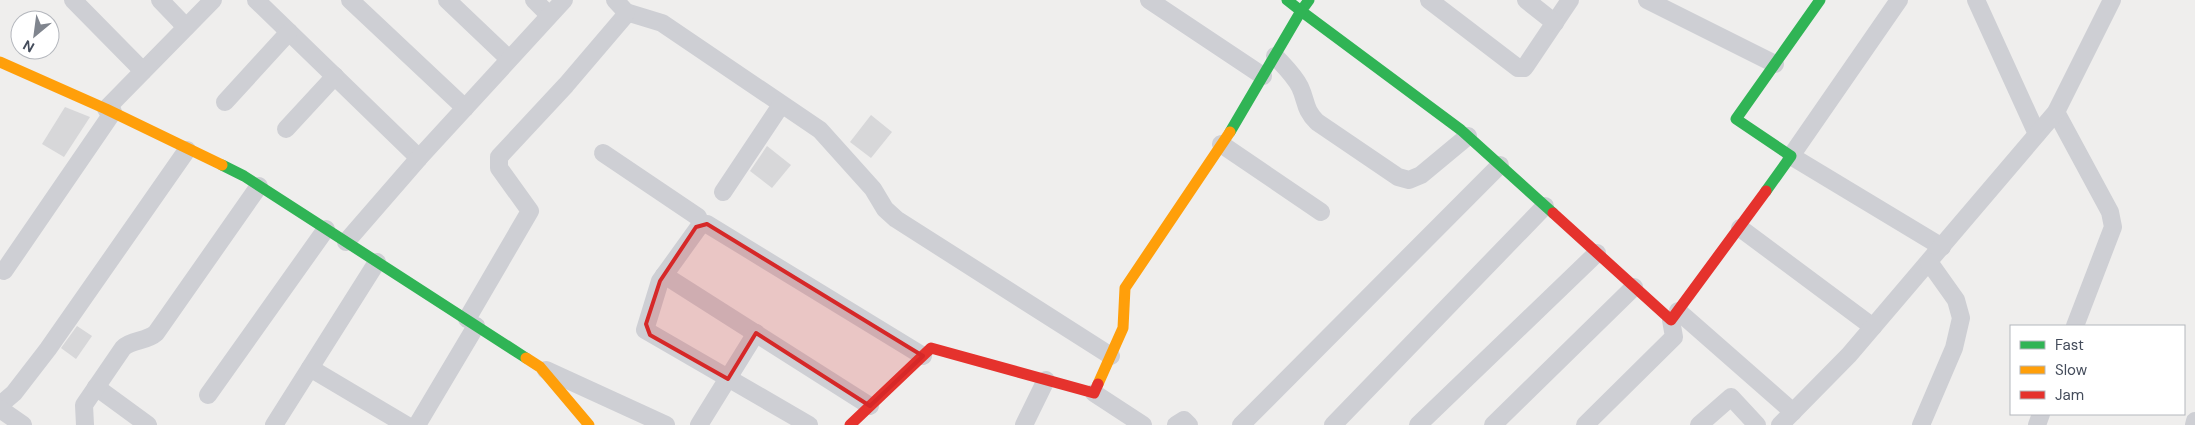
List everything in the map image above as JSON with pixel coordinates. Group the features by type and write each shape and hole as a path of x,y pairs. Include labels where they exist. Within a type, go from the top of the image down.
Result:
{"street":[{"path":"73,0 143,71"},
{"path":"160,0 186,27"},
{"path":"4,271 109,110 143,71 213,0"},
{"path":"256,0 419,158"},
{"path":"350,0 465,108"},
{"path":"447,0 509,59"},
{"path":"534,0 549,15"},
{"path":"346,242 419,158 564,0"},
{"path":"1149,0 1263,76"},
{"path":"1287,0 1468,136 1634,287 1674,316 1793,412"},
{"path":"1094,393 1123,328 1125,288 1221,144 1309,0"},
{"path":"1429,0 1518,68 1524,68 1570,0"},
{"path":"1526,0 1555,23"},
{"path":"1647,0 1775,64"},
{"path":"1820,0 1736,119 1791,156 1942,247"},
{"path":"1585,425 1674,337 1674,316 1740,228 1899,0"},
{"path":"1976,0 2037,134"},
{"path":"1780,425 1873,327 2056,112 2112,0"},
{"path":"620,6 662,23 828,136 873,189 885,209 896,219 1111,356"},
{"path":"417,425 530,211 499,168 499,157 566,85 624,17 620,6"},
{"path":"225,102 290,32"},
{"path":"1275,56 1293,76 1300,88 1307,112 1317,122 1398,177 1409,180 1421,175 1468,136"},
{"path":"0,62 109,110 244,176 540,367 666,425"},
{"path":"286,129 335,76"},
{"path":"723,192 781,105"},
{"path":"2056,112 2110,212 2113,227 2075,325"},
{"path":"1221,144 1321,212"},
{"path":"8,416 14,393 48,349 188,150"},
{"path":"603,153 698,217 701,224"},
{"path":"1242,425 1500,165"},
{"path":"86,425 84,405 126,345 152,337 156,333 259,186"},
{"path":"1333,425 1545,206"},
{"path":"701,224 664,275 658,287 645,330 809,425"},
{"path":"701,224 707,224 923,356"},
{"path":"1740,228 1873,327"},
{"path":"208,395 326,229"},
{"path":"1418,425 1597,253"},
{"path":"281,423 310,368 377,262"},
{"path":"1921,425 1954,348 1961,318 1956,300 1929,262"},
{"path":"664,275 870,406"},
{"path":"1493,425 1634,287"},
{"path":"699,425 756,333"},
{"path":"853,424 931,348 1094,393 1143,425"},
{"path":"540,367 589,425"},
{"path":"310,368 406,425"},
{"path":"1024,425 1046,380"},
{"path":"96,387 148,425"},
{"path":"1699,425 1731,397 1757,425"},
{"path":"1176,425 1184,420 1189,425"},
{"path":"2194,425 2195,421"}],"highlighted area":[{"path":"707,224 923,356 870,406 756,333 728,379 650,335 646,324 660,281 696,227"}],"building":[{"path":"65,107 90,117 64,157 42,144"},
{"path":"871,115 892,132 871,158 850,142"},
{"path":"767,146 791,165 772,188 750,171"},
{"path":"77,326 92,336 76,359 61,348"}],"traffic: fast":[{"path":"1230,132 1301,11 1287,0"},
{"path":"1309,0 1301,11 1461,130 1553,213"},
{"path":"1766,191 1791,156 1736,119 1820,0"},
{"path":"222,165 244,176 526,358"}],"traffic: slow":[{"path":"0,62 106,109 222,165"},
{"path":"1098,384 1123,328 1125,288 1230,132"},
{"path":"526,358 540,367 589,425"}],"traffic: jam":[{"path":"1553,213 1671,320 1766,191"},
{"path":"850,425 931,348 1094,393 1098,384"}]}
